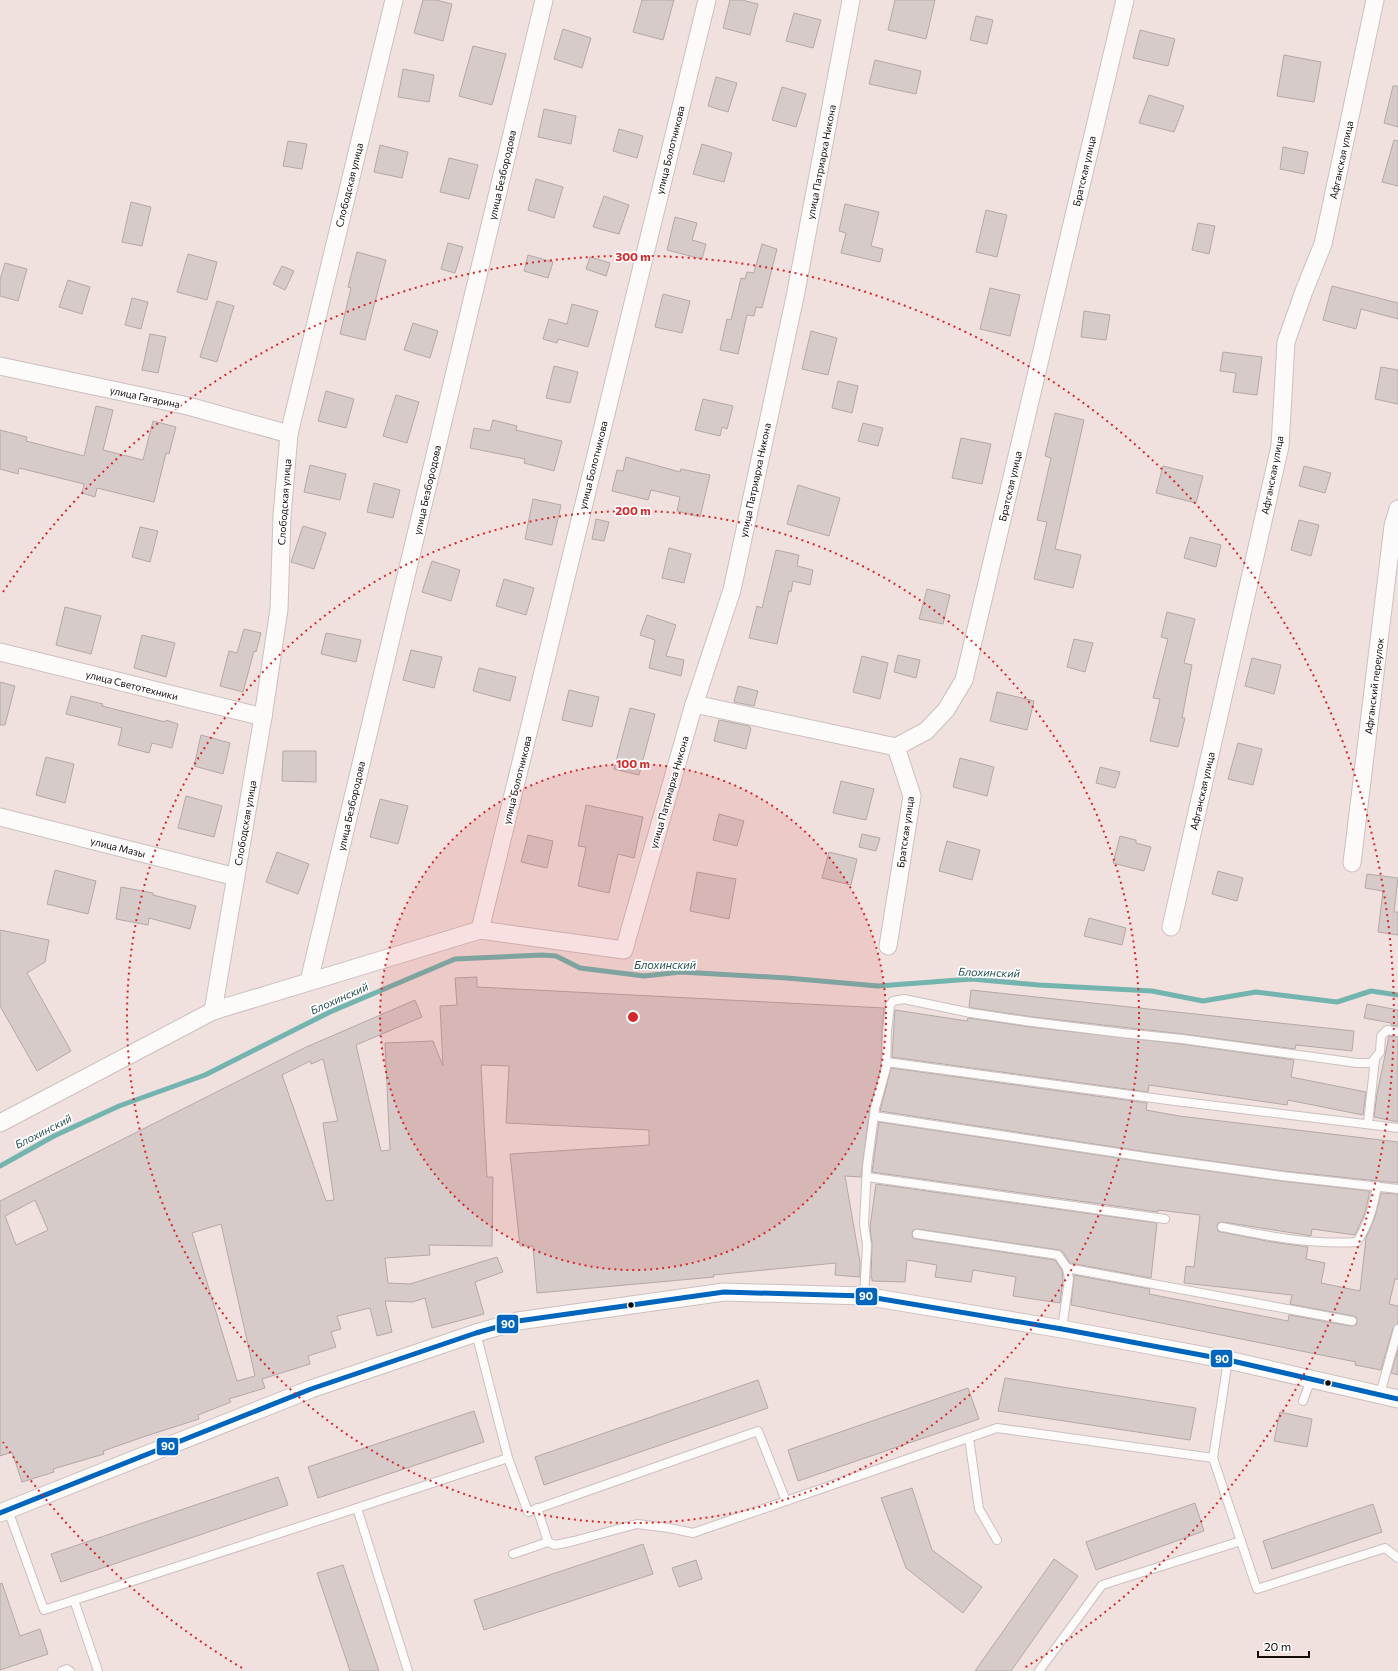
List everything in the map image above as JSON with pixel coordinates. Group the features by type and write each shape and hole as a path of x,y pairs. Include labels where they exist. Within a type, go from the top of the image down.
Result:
{"street":[{"name":"Слободская улица","path":"212,1011 263,717 279,609 282,516 289,434 394,0"},
{"name":"улица Безбородова","path":"309,981 544,0"},
{"name":"улица Болотникова","path":"480,930 707,0"},
{"name":"улица Патриарха Никона","path":"480,930 624,950 694,704 732,590 796,292 851,0"},
{"name":"Братская улица","path":"888,946 912,796 896,747 926,731 946,710 964,680 1125,0"},
{"name":"Афганская улица","path":"1171,927 1280,446 1286,342 1323,244 1375,0"},
{"name":"улица Гагарина","path":"0,366 188,406 289,434"},
{"name":"Афганский переулок","path":"1352,864 1394,526 1398,509"},
{"name":"улица Светотехники","path":"0,652 263,717"},
{"path":"694,704 896,747"},
{"name":"улица Мазы","path":"0,817 236,877"},
{"path":"0,1123 212,1011 480,930"},
{"path":"4,1512 311,1389 476,1333 518,1321 724,1292 864,1296 1062,1329 1228,1360 1398,1398"}],"lane":[{"path":"864,1296 867,1245 864,1224 867,1177 874,1116 886,1068 887,1031 890,1005 893,1001 904,999 971,1013 1371,1063 1380,1052 1381,1036 1387,1030 1398,1032"},
{"path":"1368,1123 1375,1059"},
{"path":"886,1062 1175,1101 1368,1123 1398,1128"},
{"path":"874,1116 1159,1160 1398,1188"},
{"path":"867,1177 1165,1220"},
{"path":"1222,1228 1277,1238 1336,1244 1357,1242 1367,1227 1377,1186"},
{"path":"917,1234 1058,1255 1067,1268 1069,1280 1062,1329"},
{"path":"1067,1268 1352,1321"},
{"path":"1380,1394 1398,1329"},
{"path":"476,1333 508,1458 528,1512 758,1431 786,1501"},
{"path":"1228,1360 1213,1458 1257,1589 1385,1548 1398,1558"},
{"path":"1303,1401 1311,1379"},
{"path":"514,1554 548,1542 555,1545 637,1524 693,1533 997,1428 1213,1458"},
{"path":"969,1438 979,1509 997,1540"},
{"path":"4,1512 44,1610 508,1458"},
{"path":"357,1508 408,1671"},
{"path":"537,1508 548,1542"},
{"path":"1039,1671 1102,1585 1241,1541"},
{"path":"74,1600 98,1671"},
{"path":"62,1671 67,1669 70,1671"}],"building":[{"path":"423,0 436,0 452,4 443,41 414,33"},
{"path":"642,0 674,0 663,40 633,32"},
{"path":"730,0 742,0 758,4 750,35 723,28"},
{"path":"895,0 935,0 926,39 888,30"},
{"path":"794,13 821,20 813,48 786,41"},
{"path":"976,16 993,20 987,44 970,40"},
{"path":"563,29 591,38 582,68 554,59"},
{"path":"1140,30 1175,39 1168,66 1133,58"},
{"path":"473,46 506,54 492,105 459,96"},
{"path":"1284,55 1321,62 1314,102 1277,96"},
{"path":"875,60 921,71 916,94 869,84"},
{"path":"403,69 434,75 429,102 398,97"},
{"path":"716,77 737,83 728,112 708,106"},
{"path":"1393,86 1398,86 1398,127 1384,123"},
{"path":"782,87 806,94 796,127 772,120"},
{"path":"1149,95 1184,106 1174,132 1139,123"},
{"path":"544,109 576,116 571,144 538,137"},
{"path":"619,129 643,136 637,158 613,151"},
{"path":"1394,140 1398,141 1398,186 1382,182"},
{"path":"288,141 307,144 302,169 283,166"},
{"path":"702,144 732,153 724,182 693,174"},
{"path":"380,145 408,152 402,178 374,172"},
{"path":"1283,147 1308,152 1304,174 1280,169"},
{"path":"449,158 478,165 469,199 440,192"},
{"path":"536,179 563,187 554,218 528,210"},
{"path":"604,196 629,205 619,234 593,227"},
{"path":"131,202 151,207 142,246 122,242"},
{"path":"845,204 879,212 871,246 883,249 880,262 841,253 846,233 839,231"},
{"path":"986,210 1007,215 997,257 976,252"},
{"path":"675,217 697,223 692,240 706,244 702,259 667,250"},
{"path":"1198,223 1215,226 1209,254 1192,250"},
{"path":"448,243 463,247 455,273 441,269"},
{"path":"762,244 777,249 762,308 756,307 754,316 747,315 738,354 720,350 727,319 731,320 741,278 745,279 747,272 754,273"},
{"path":"357,252 386,260 365,340 340,334 351,288 348,287"},
{"path":"188,254 217,262 207,300 177,292"},
{"path":"528,255 553,262 548,278 524,271"},
{"path":"590,257 610,263 606,276 586,269"},
{"path":"5,263 27,269 18,301 0,296 0,280"},
{"path":"282,266 294,271 285,290 273,284"},
{"path":"68,280 90,287 82,314 59,307"},
{"path":"1332,286 1398,303 1398,319 1361,309 1356,329 1323,320"},
{"path":"990,288 1020,295 1010,336 980,329"},
{"path":"663,294 690,301 682,333 655,327"},
{"path":"132,298 148,302 141,329 125,325"},
{"path":"217,301 234,306 217,362 200,357"},
{"path":"572,304 598,311 588,347 558,339 557,343 543,339 549,319 567,324"},
{"path":"1084,311 1110,315 1106,340 1081,337"},
{"path":"413,323 438,331 430,358 404,350"},
{"path":"811,331 837,338 828,375 802,369"},
{"path":"150,334 166,337 158,373 142,370"},
{"path":"1223,352 1262,357 1257,395 1233,392 1236,373 1220,371"},
{"path":"554,366 578,372 570,403 546,398"},
{"path":"1381,367 1398,370 1398,404 1375,399"},
{"path":"838,381 858,386 852,413 832,408"},
{"path":"326,391 354,399 346,428 318,421"},
{"path":"396,395 419,402 407,443 383,436"},
{"path":"703,399 733,406 727,429 722,427 720,436 695,430"},
{"path":"96,406 113,410 103,450 143,460 153,421 176,427 169,454 166,453 154,502 97,488 95,497 82,493 84,484 19,468 18,474 0,469 0,430 27,437 26,441 84,456"},
{"path":"1055,413 1084,420 1055,549 1081,555 1073,588 1034,579 1047,522 1037,520 1051,458 1045,456"},
{"path":"493,420 517,426 516,430 562,441 554,471 524,463 525,459 470,448 474,428 490,431"},
{"path":"863,423 883,428 878,446 858,441"},
{"path":"961,438 991,444 982,484 952,478"},
{"path":"626,457 680,472 681,469 710,475 700,517 677,511 680,497 651,490 648,500 612,491 617,470 623,471"},
{"path":"310,465 346,474 340,500 304,492"},
{"path":"1163,466 1203,476 1196,503 1156,493"},
{"path":"1304,466 1331,473 1325,493 1299,486"},
{"path":"374,483 400,490 393,518 367,512"},
{"path":"798,485 840,498 829,536 787,524"},
{"path":"533,499 561,505 552,545 525,539"},
{"path":"596,519 609,522 604,541 592,539"},
{"path":"1299,520 1319,525 1311,556 1291,550"},
{"path":"303,526 326,533 314,569 291,562"},
{"path":"140,527 158,531 150,562 132,557"},
{"path":"1190,537 1221,545 1216,567 1184,558"},
{"path":"669,548 691,554 684,583 662,578"},
{"path":"776,550 799,555 797,566 813,570 810,585 793,581 791,592 789,591 777,644 749,638 757,606 762,608"},
{"path":"432,561 460,570 451,601 422,592"},
{"path":"504,579 534,588 526,615 496,606"},
{"path":"927,589 950,595 943,624 919,619"},
{"path":"65,607 101,616 91,654 56,645"},
{"path":"1167,612 1195,619 1184,663 1192,665 1182,718 1185,718 1178,747 1150,741 1160,699 1153,698 1168,639 1161,637"},
{"path":"647,615 676,625 666,656 684,660 681,676 649,668 655,640 640,635"},
{"path":"244,629 261,633 256,652 254,651 243,692 220,686 229,651 237,653"},
{"path":"326,633 361,640 356,662 321,654"},
{"path":"142,635 175,643 166,677 134,668"},
{"path":"1074,639 1093,643 1085,672 1067,667"},
{"path":"411,650 442,657 434,688 403,680"},
{"path":"898,655 920,660 916,678 894,672"},
{"path":"862,656 888,663 880,699 853,692"},
{"path":"1252,658 1281,665 1274,694 1245,686"},
{"path":"479,668 516,677 510,701 473,691"},
{"path":"0,682 15,686 5,725 0,725"},
{"path":"738,686 758,691 754,706 734,702"},
{"path":"569,690 599,697 592,727 562,720"},
{"path":"997,692 1034,701 1027,730 990,721"},
{"path":"71,696 103,704 102,706 178,724 172,748 152,743 149,753 118,745 122,728 66,714"},
{"path":"630,708 655,714 639,775 614,769"},
{"path":"719,720 749,726 751,728 746,749 714,741"},
{"path":"201,735 230,743 223,774 194,766"},
{"path":"1238,743 1262,749 1253,785 1228,779"},
{"path":"283,751 316,751 316,782 282,781"},
{"path":"46,757 74,764 65,803 36,795"},
{"path":"960,758 994,767 987,796 953,787"},
{"path":"1100,767 1120,772 1115,788 1096,783"},
{"path":"841,781 874,789 866,820 833,813"},
{"path":"186,796 222,806 214,837 178,828"},
{"path":"380,799 408,806 398,844 370,837"},
{"path":"586,805 643,817 634,858 618,854 609,893 578,886 586,847 578,846"},
{"path":"719,814 744,821 737,846 713,840"},
{"path":"862,834 880,838 876,851 859,847"},
{"path":"528,835 553,841 547,868 521,862"},
{"path":"1120,836 1136,840 1136,843 1151,847 1144,871 1113,863"},
{"path":"947,841 980,850 972,880 939,871"},
{"path":"277,852 309,864 298,894 266,882"},
{"path":"829,852 857,859 851,885 822,878"},
{"path":"55,870 96,881 88,914 47,904"},
{"path":"1218,871 1243,878 1237,901 1212,894"},
{"path":"697,872 736,879 729,919 690,911"},
{"path":"1367,874 1398,878 1394,912 1398,912 1398,935 1378,932 1383,891 1365,888"},
{"path":"121,887 153,893 153,895 196,906 190,929 149,918 148,925 116,919"},
{"path":"1089,918 1126,928 1122,945 1084,936"},
{"path":"0,930 49,940 45,962 27,973 71,1051 37,1071 0,1006"},
{"path":"477,977 477,987 884,1008 881,1067 870,1107 861,1177 845,1176 860,1262 860,1277 835,1275 836,1263 713,1275 714,1277 537,1293 533,1246 520,1246 510,1154 649,1145 649,1130 506,1123 509,1066 481,1065 487,1177 493,1177 492,1246 429,1245 430,1255 385,1258 388,1283 410,1284 497,1257 503,1272 475,1282 484,1314 432,1328 425,1298 413,1302 385,1301 392,1332 377,1336 370,1308 337,1316 341,1329 331,1332 336,1347 308,1356 310,1364 262,1379 265,1388 229,1399 231,1402 198,1415 199,1419 103,1451 104,1454 53,1469 54,1472 22,1482 12,1452 0,1456 0,1201 304,1048 415,1000 422,1017 356,1045 381,1151 390,1150 385,1043 433,1041 443,1066 440,1006 457,1005 455,978","holes":["323,1059 338,1121 323,1123 334,1200 326,1201 282,1075 310,1061 311,1064","35,1200 48,1230 16,1245 5,1216","221,1224 255,1376 237,1381 192,1233"]},
{"path":"971,990 1354,1031 1352,1051 1296,1045 1295,1049 1183,1034 1033,1017 972,1008 969,1007"},
{"path":"1367,1004 1398,1010 1398,1026 1391,1025 1391,1023 1364,1018"},
{"path":"895,1010 967,1021 968,1018 1031,1027 1181,1044 1294,1060 1291,1077 1366,1092 1363,1115 1288,1100 1287,1105 1149,1085 1148,1092 892,1057"},
{"path":"1389,1036 1398,1037 1398,1122 1374,1117 1377,1094"},
{"path":"891,1068 1147,1103 1146,1110 1179,1116 1398,1142 1398,1183 1283,1171 1153,1153 880,1111"},
{"path":"879,1122 1151,1163 1281,1181 1370,1191 1365,1213 1355,1235 1312,1229 1311,1236 1223,1222 1218,1223 1217,1226 1218,1231 1221,1232 1308,1247 1306,1259 1325,1263 1321,1283 1360,1291 1366,1238 1375,1217 1381,1193 1398,1194 1398,1279 1395,1279 1389,1304 1398,1306 1398,1324 1393,1328 1381,1370 1355,1365 1356,1362 1071,1305 1074,1275 1150,1289 1149,1294 1288,1321 1289,1315 1351,1326 1356,1325 1357,1322 1356,1317 1353,1316 1290,1304 1292,1295 1184,1283 1186,1266 1194,1267 1200,1215 1158,1210 1158,1212 872,1172"},
{"path":"876,1184 1157,1223 1151,1278 1070,1263 1063,1252 1059,1250 917,1229 913,1230 912,1234 913,1238 916,1239 1055,1260 1062,1270 1063,1279 1060,1303 1013,1296 1016,1277 973,1270 971,1282 935,1277 937,1265 907,1260 905,1282 872,1281 872,1244 870,1227"},
{"path":"1398,1350 1398,1375 1391,1373"},
{"path":"1005,1378 1196,1408 1190,1440 998,1411"},
{"path":"758,1380 768,1408 544,1485 535,1457"},
{"path":"968,1388 979,1419 798,1481 788,1450"},
{"path":"474,1411 484,1442 318,1498 308,1467"},
{"path":"1280,1412 1312,1419 1307,1447 1274,1441"},
{"path":"278,1477 288,1505 61,1582 51,1554"},
{"path":"912,1488 932,1550 982,1587 963,1613 906,1568 881,1498"},
{"path":"1195,1503 1204,1531 1096,1570 1086,1542"},
{"path":"1373,1504 1382,1532 1272,1569 1263,1541"},
{"path":"643,1544 653,1574 484,1630 474,1600"},
{"path":"1054,1559 1078,1576 1011,1671 975,1671"},
{"path":"696,1560 702,1579 679,1587 672,1568"},
{"path":"343,1565 379,1671 350,1671 317,1573"},
{"path":"2,1583 20,1636 40,1629 48,1654 0,1670 0,1584"}],"waterway":[{"name":"Блохинский","path":"0,1166 54,1136 119,1106 205,1075 330,1012 455,959 542,955 556,956 580,968 644,976 681,972 787,978 878,986 972,979 1039,985 1152,991 1203,1001 1256,992 1337,1002 1371,991 1398,995"}],"transit line":[{"name":"90","path":"0,1513 311,1389 476,1333 518,1321 724,1292 864,1296 1062,1329 1228,1360 1398,1399"}]}
